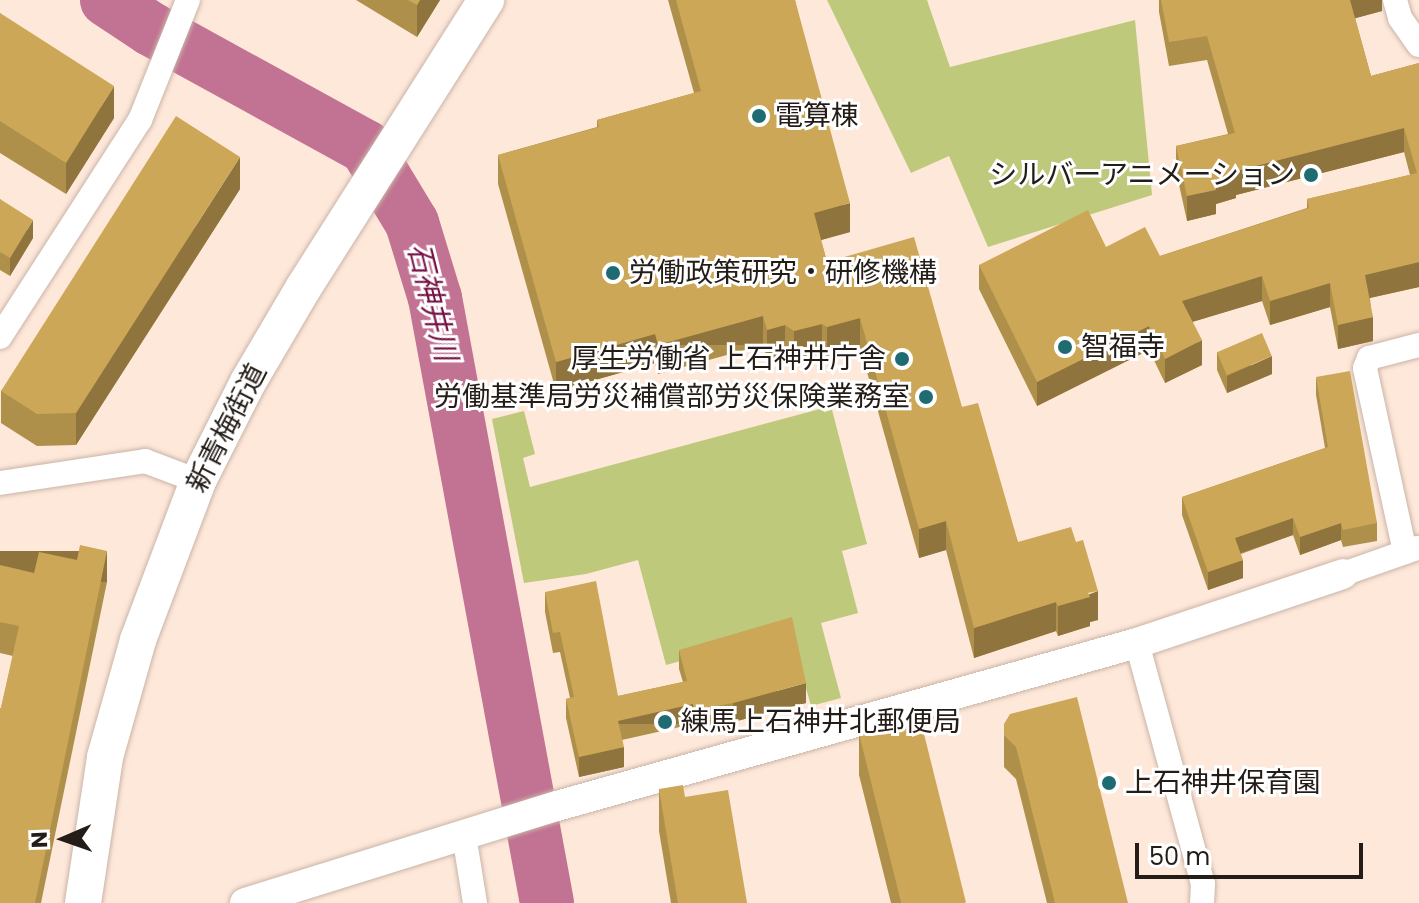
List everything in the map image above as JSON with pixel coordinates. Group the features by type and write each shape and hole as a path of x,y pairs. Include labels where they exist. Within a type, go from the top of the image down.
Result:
{"main road":[{"name":"新青梅街道","path":"83,903 105,757 138,640 198,481 248,382 304,287 486,0"}],"street":[{"path":"1395,0 1400,18 1419,45"},
{"path":"0,337 140,120 184,11"},
{"path":"245,903 547,809 1137,643 1412,549 1365,368 1369,358 1419,345"},
{"path":"0,483 145,461 198,481"},
{"path":"1137,643 1203,884 1202,903"},
{"path":"464,835 475,903"}],"green space":[{"path":"827,0 927,0 950,67 1135,20 1152,195 988,247 949,156 911,173"},
{"path":"831,406 867,544 842,551 858,613 821,623 841,698 811,706 790,631 666,665 638,560 586,574 524,583 492,419 524,411 535,454 523,458 530,487"}],"building":[{"path":"676,0 795,0 850,203 814,213 827,262 914,237 962,407 978,403 1018,542 1071,527 1076,542 1083,540 1098,591 1088,593 1090,597 1058,606 1056,602 974,628 946,521 919,529 860,318 827,327 822,324 794,331 785,325 767,330 763,316 658,345 655,334 556,362 498,155 599,127 597,120 701,91"},
{"path":"1161,0 1350,0 1371,76 1419,63 1419,262 1365,275 1373,317 1338,325 1330,283 1270,301 1262,276 1182,301 1202,340 1165,359 1149,326 1037,382 979,265 1088,210 1106,247 1145,227 1160,256 1309,208 1307,199 1417,173 1404,128 1236,171 1236,174 1214,180 1216,190 1187,196 1176,146 1235,133 1207,36 1169,42"},
{"path":"0,13 114,86 66,163 0,121"},
{"path":"176,116 240,157 76,413 37,414 1,391"},
{"path":"0,199 33,220 10,258 0,252"},
{"path":"1262,333 1272,356 1227,375 1217,352"},
{"path":"1350,371 1377,523 1343,530 1341,523 1300,537 1293,518 1235,538 1243,560 1208,572 1182,497 1328,447 1316,377"},
{"path":"80,545 107,551 35,903 0,903 0,708 19,626 0,622 0,565 34,573 39,552 77,560"},
{"path":"596,581 618,696 687,681 679,650 792,617 806,683 733,703 695,710 693,704 618,721 624,747 579,757 566,699 574,697 560,632 553,633 545,592"},
{"path":"1077,697 1128,903 1055,903 1016,747 1004,735 1004,724 1010,714"},
{"path":"920,718 966,902 901,903 859,733"},
{"path":"683,785 685,797 728,790 747,903 678,903 659,789"}],"waterway":[{"name":"石神井川","path":"107,0 151,29 366,147 412,223 435,298 547,903"}],"place":[{"name":"電算棟","path":"759,116"},
{"name":"シルバーアニメーション","path":"1311,175"},
{"name":"労働政策研究・研修機構","path":"613,273"},
{"name":"智福寺","path":"1065,347"},
{"name":"厚生労働省 上石神井庁舎","path":"902,359"},
{"name":"労働基準局労災補償部労災保険業務室","path":"926,397"},
{"name":"練馬上石神井北郵便局","path":"665,722"},
{"name":"上石神井保育園","path":"1109,783"}]}
